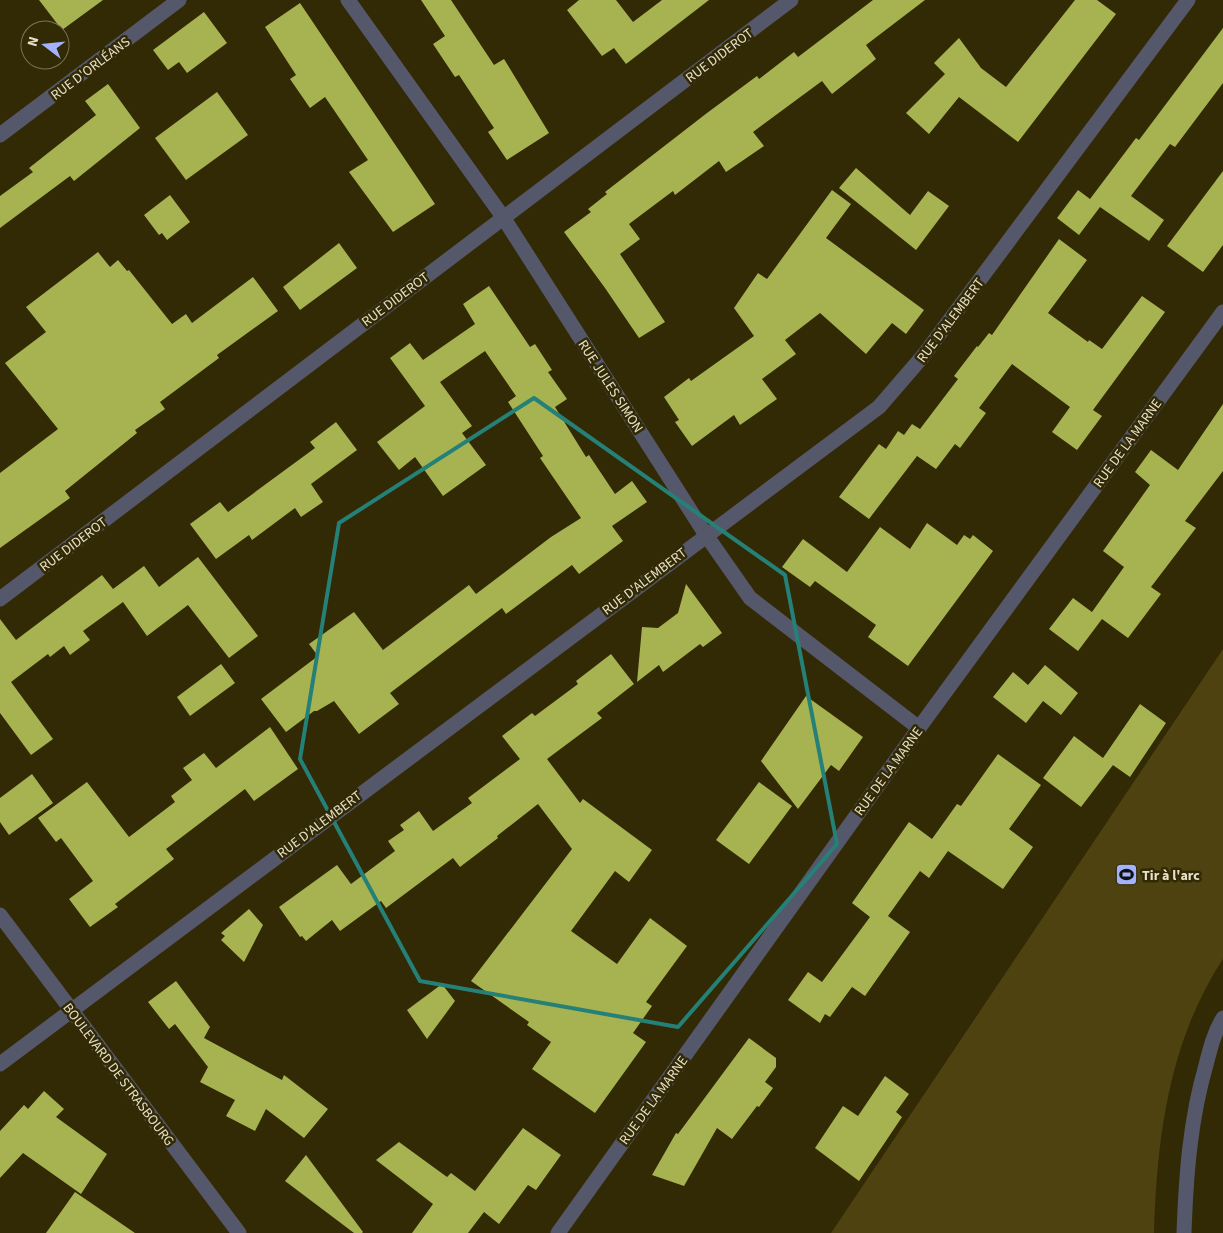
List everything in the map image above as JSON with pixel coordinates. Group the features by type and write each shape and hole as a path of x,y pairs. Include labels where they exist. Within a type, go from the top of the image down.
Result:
{"street":[{"name":"RUE D'ORLÉANS","path":"0,135 179,0"},
{"name":"RUE JULES SIMON","path":"348,0 503,217 706,535 750,598 919,728"},
{"name":"RUE DIDEROT","path":"0,599 792,0"},
{"name":"RUE D'ALEMBERT","path":"0,1064 879,407 929,348 1188,0"},
{"name":"RUE DE LA MARNE","path":"558,1233 919,728 1223,312"},
{"name":"BOULEVARD DE STRASBOURG","path":"0,915 239,1233"},
{"path":"1184,1233 1186,1175 1196,1100 1215,1032 1223,1018"}],"highlighted area":[{"path":"534,398 785,575 837,844 678,1027 420,981 300,759 339,523"}],"shaded area":[{"path":"1223,649 1223,959 1205,990 1190,1023 1178,1056 1169,1091 1158,1161 1154,1233 831,1233"}],"building":[{"path":"39,0 103,0 70,24 70,20 54,20"},
{"path":"421,0 451,0 494,65 504,59 549,133 507,160 488,132 494,128 459,75 455,77 433,44 445,36"},
{"path":"579,0 616,0 633,22 662,0 709,0 626,64 614,48 602,56 567,10"},
{"path":"873,0 925,0 866,45 876,59 832,94 822,81 753,132 764,146 726,172 719,161 675,195 673,191 629,224 640,239 620,254 665,322 639,338 564,232 591,212 588,209 607,194 605,192 707,113 757,76 759,79 794,52 798,57"},
{"path":"1075,0 1097,0 1116,14 1018,142 959,97 929,134 906,113 945,74 934,63 959,38 981,68 1006,87"},
{"path":"300,3 435,204 393,232 349,172 368,160 325,97 310,108 290,79 296,75 265,27"},
{"path":"204,12 227,43 187,73 179,62 168,70 153,50"},
{"path":"1223,28 1223,83 1175,147 1170,144 1131,196 1164,220 1149,241 1100,207 1079,235 1057,218 1078,190 1090,199 1136,138 1139,140"},
{"path":"108,84 140,128 74,181 70,176 0,228 0,196 33,172 29,168 96,115 85,101"},
{"path":"217,92 248,135 186,180 155,138"},
{"path":"856,168 910,215 928,191 949,206 916,250 839,188"},
{"path":"1223,171 1223,245 1203,272 1167,246"},
{"path":"832,190 851,204 826,238 924,310 906,334 892,323 866,354 820,313 785,340 796,354 762,379 777,399 740,425 734,415 692,446 675,422 679,420 664,397 689,378 691,381 754,336 734,308 758,273 767,279"},
{"path":"170,195 190,222 167,240 162,233 159,235 144,215"},
{"path":"1059,239 1087,260 1048,313 1088,342 1089,340 1102,349 1142,296 1165,312 1093,410 1102,416 1077,450 1052,432 1070,407 1012,364 979,408 986,413 960,448 955,444 936,469 917,456 869,519 839,497 879,444 886,449 898,431 904,435 912,424 920,429 958,379 954,376 989,333 992,335"},
{"path":"339,243 357,268 300,310 283,287"},
{"path":"98,252 110,267 118,260 127,271 129,270 172,324 186,314 192,323 253,277 278,311 217,355 219,358 160,402 165,409 135,430 137,433 65,491 70,498 0,548 0,473 58,429 5,363 46,332 26,307"},
{"path":"489,286 530,347 535,344 552,370 548,372 567,399 555,407 586,457 589,455 615,494 632,481 647,502 612,526 623,541 579,574 572,565 506,614 502,608 390,693 399,704 359,734 334,701 314,711 286,732 261,699 318,656 309,644 354,612 383,650 469,585 476,594 551,537 581,518 540,458 543,456 508,402 516,396 485,351 440,382 472,426 462,433 486,465 443,496 415,457 399,470 377,442 425,406 390,358 410,343 423,360 475,324 463,304"},
{"path":"1223,404 1223,471 1185,521 1196,528 1151,587 1161,594 1128,638 1102,619 1078,651 1049,629 1073,598 1092,612 1124,567 1103,551 1150,485 1135,472 1151,450 1178,470"},
{"path":"336,422 357,450 311,484 323,502 301,517 295,508 252,540 249,535 216,559 190,524 220,502 228,512 315,448 310,442"},
{"path":"927,523 957,545 964,535 970,539 973,535 993,551 908,666 868,637 876,625 815,581 810,587 782,567 803,539 847,572 880,527 910,549"},
{"path":"198,557 258,636 229,658 188,605 147,636 123,602 83,631 90,640 70,655 64,646 50,657 48,654 11,682 53,739 31,755 0,713 0,619 16,640 102,575 113,589 144,566 159,587"},
{"path":"686,584 722,633 703,647 700,644 663,672 659,665 637,682 642,627 658,628 678,613"},
{"path":"611,654 634,684 597,713 602,718 547,759 580,803 583,799 652,850 629,882 615,871 571,931 617,964 650,918 687,946 646,1002 652,1006 633,1033 646,1042 595,1113 532,1069 551,1042 527,1025 529,1022 471,981 572,849 538,804 460,867 453,858 386,908 381,901 340,931 332,920 306,941 302,936 300,937 279,907 337,865 351,884 395,851 388,841 404,830 400,825 419,811 433,831 472,803 468,798 520,759 502,736 532,713 535,716 578,684 576,681"},
{"path":"221,664 235,683 190,716 177,697"},
{"path":"1045,665 1078,693 1061,715 1043,701 1026,723 993,697 1013,672 1028,685"},
{"path":"806,696 863,737 839,771 831,765 798,809 761,761"},
{"path":"1140,704 1166,723 1130,777 1113,765 1081,807 1043,778 1074,736 1103,758"},
{"path":"270,727 298,769 254,801 245,789 166,849 174,859 115,904 118,907 90,927 69,899 93,881 61,838 56,842 38,818 87,782 129,837 175,802 171,796 192,780 183,768 204,753 216,768"},
{"path":"998,754 1041,785 1009,829 1033,847 1003,889 948,851 929,878 920,871 888,916 910,932 865,996 852,987 830,1017 825,1014 820,1023 788,1000 808,972 822,982 870,917 852,903 909,822 932,839 957,804 961,806"},
{"path":"32,774 53,803 9,835 0,822 0,798"},
{"path":"759,782 792,806 749,864 716,840"},
{"path":"249,909 263,925 244,962 221,940 225,936 221,933"},
{"path":"176,981 210,1027 204,1038 282,1080 284,1075 328,1109 304,1138 266,1109 255,1131 226,1116 235,1100 200,1082 208,1067 175,1024 169,1029 148,1002"},
{"path":"442,984 455,1001 427,1039 407,1010"},
{"path":"749,1038 776,1058 776,1067 765,1082 773,1088 732,1139 717,1128 684,1186 652,1175 676,1133 678,1134"},
{"path":"885,1076 909,1094 896,1112 902,1117 859,1181 815,1148 843,1106 858,1116"},
{"path":"44,1091 64,1109 56,1117 107,1154 81,1194 23,1153 0,1178 0,1131 24,1105 28,1109"},
{"path":"523,1128 561,1155 536,1190 528,1185 499,1224 484,1212 468,1233 412,1233 433,1204 376,1160 399,1142 447,1177 451,1173 475,1191"},
{"path":"306,1155 362,1233 354,1233 285,1181"},
{"path":"75,1192 135,1233 46,1233"}],"place":[{"name":"Tir à l'arc","path":"1126,875"}]}
